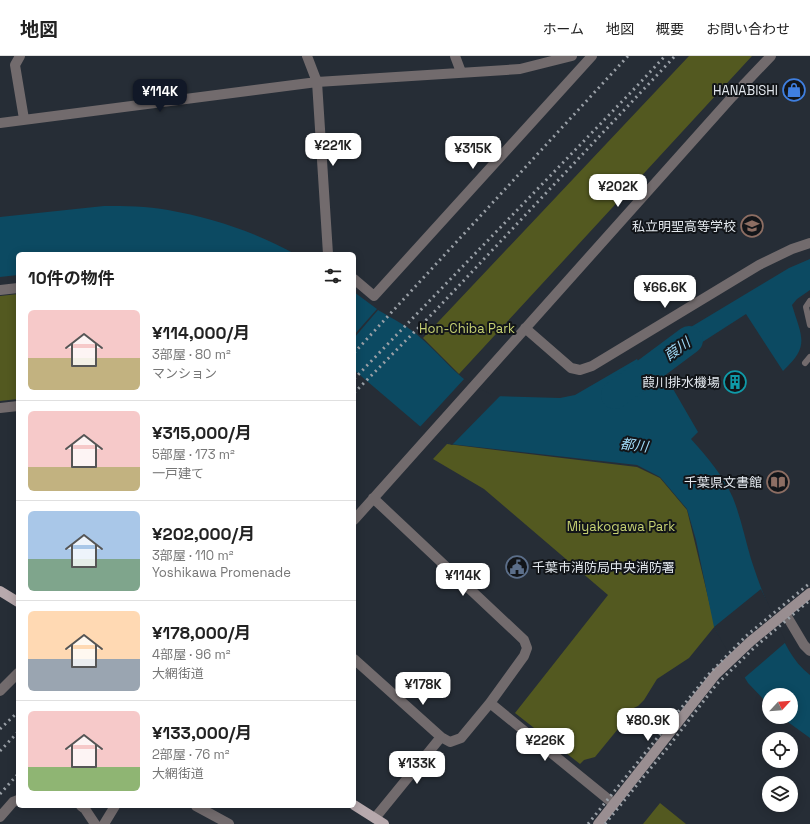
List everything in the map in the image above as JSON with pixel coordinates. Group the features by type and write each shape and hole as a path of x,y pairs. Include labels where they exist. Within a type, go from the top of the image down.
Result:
{"main road":[{"path":"0,591 16,601"},
{"path":"356,806 384,824"}],"street":[{"path":"20,56 16,65 24,119"},
{"path":"306,56 317,82 328,252"},
{"path":"455,56 461,72"},
{"path":"0,122 317,82 520,69 572,56"},
{"path":"356,281 374,296 592,56"},
{"path":"356,518 524,328 732,97 771,56"},
{"path":"524,328 571,368 580,370 592,366 759,265 792,248 810,243"},
{"path":"0,290 16,288"},
{"path":"0,408 16,406"},
{"path":"356,661 441,737 450,742 461,738 490,703 524,656 527,648 524,640 373,498"},
{"path":"598,824 716,674 751,641 810,593"},
{"path":"785,613 804,645 810,651"},
{"path":"0,691 16,675"},
{"path":"490,703 614,804"},
{"path":"375,818 441,737"},
{"path":"0,817 13,802 16,801"},
{"path":"86,808 95,824"},
{"path":"104,824 114,808"},
{"path":"200,808 229,824"}],"lane":[{"path":"810,301 806,307 810,325"},
{"path":"805,363 810,357"}],"green space":[{"name":"Hon-Chiba Park","path":"689,56 752,56 459,374 423,338"},
{"path":"16,294 16,399 0,401 0,296"},
{"name":"Miyakogawa Park","path":"447,444 637,467 660,478 687,510 715,626 689,658 657,679 644,700 638,706 625,712 622,716 622,724 595,757 584,760 580,764 515,713 608,595 484,489 433,459"},
{"path":"660,803 686,824 643,824"}],"water":[{"path":"104,206 152,208 201,217 233,227 265,239 291,252 16,252 16,275 0,277 0,217"},
{"path":"810,259 810,290 797,299 792,305 801,334 800,348 792,362 783,371 746,314 662,368 651,351 789,268"},
{"path":"356,293 377,309 356,333"},
{"name":"都川","path":"378,310 412,331 472,385 493,396 560,398 575,395 637,359 647,376 618,395 619,398 669,382 698,432 691,439 720,474 733,498 756,575 782,637 798,664 810,675 810,738 791,724 798,724 798,688 762,688 762,698 748,683 714,627 696,540 687,509 660,477 637,465 450,444 422,428 356,372 356,336"}],"pier":[{"path":"465,378 484,391 493,395 501,395 452,445 419,428"},
{"path":"761,589 786,642 743,679 714,627"}],"waterway":[{"name":"葭川","path":"615,395 689,340"}],"railway":[{"path":"356,351 628,56"},
{"path":"356,377 665,56"},
{"path":"356,391 436,310 675,56"},
{"path":"588,824 707,676 746,636 810,583"},
{"path":"605,824 669,746 716,685 755,647 810,600"},
{"path":"0,729 16,714"},
{"path":"0,751 16,734"},
{"path":"0,794 16,776"}],"place":[{"name":"HANABISHI","path":"794,90"},
{"name":"私立明聖高等学校","path":"752,226"},
{"name":"葭川排水機場","path":"735,382"},
{"name":"千葉県文書館","path":"778,482"},
{"name":"千葉市消防局中央消防署","path":"517,567"}]}
